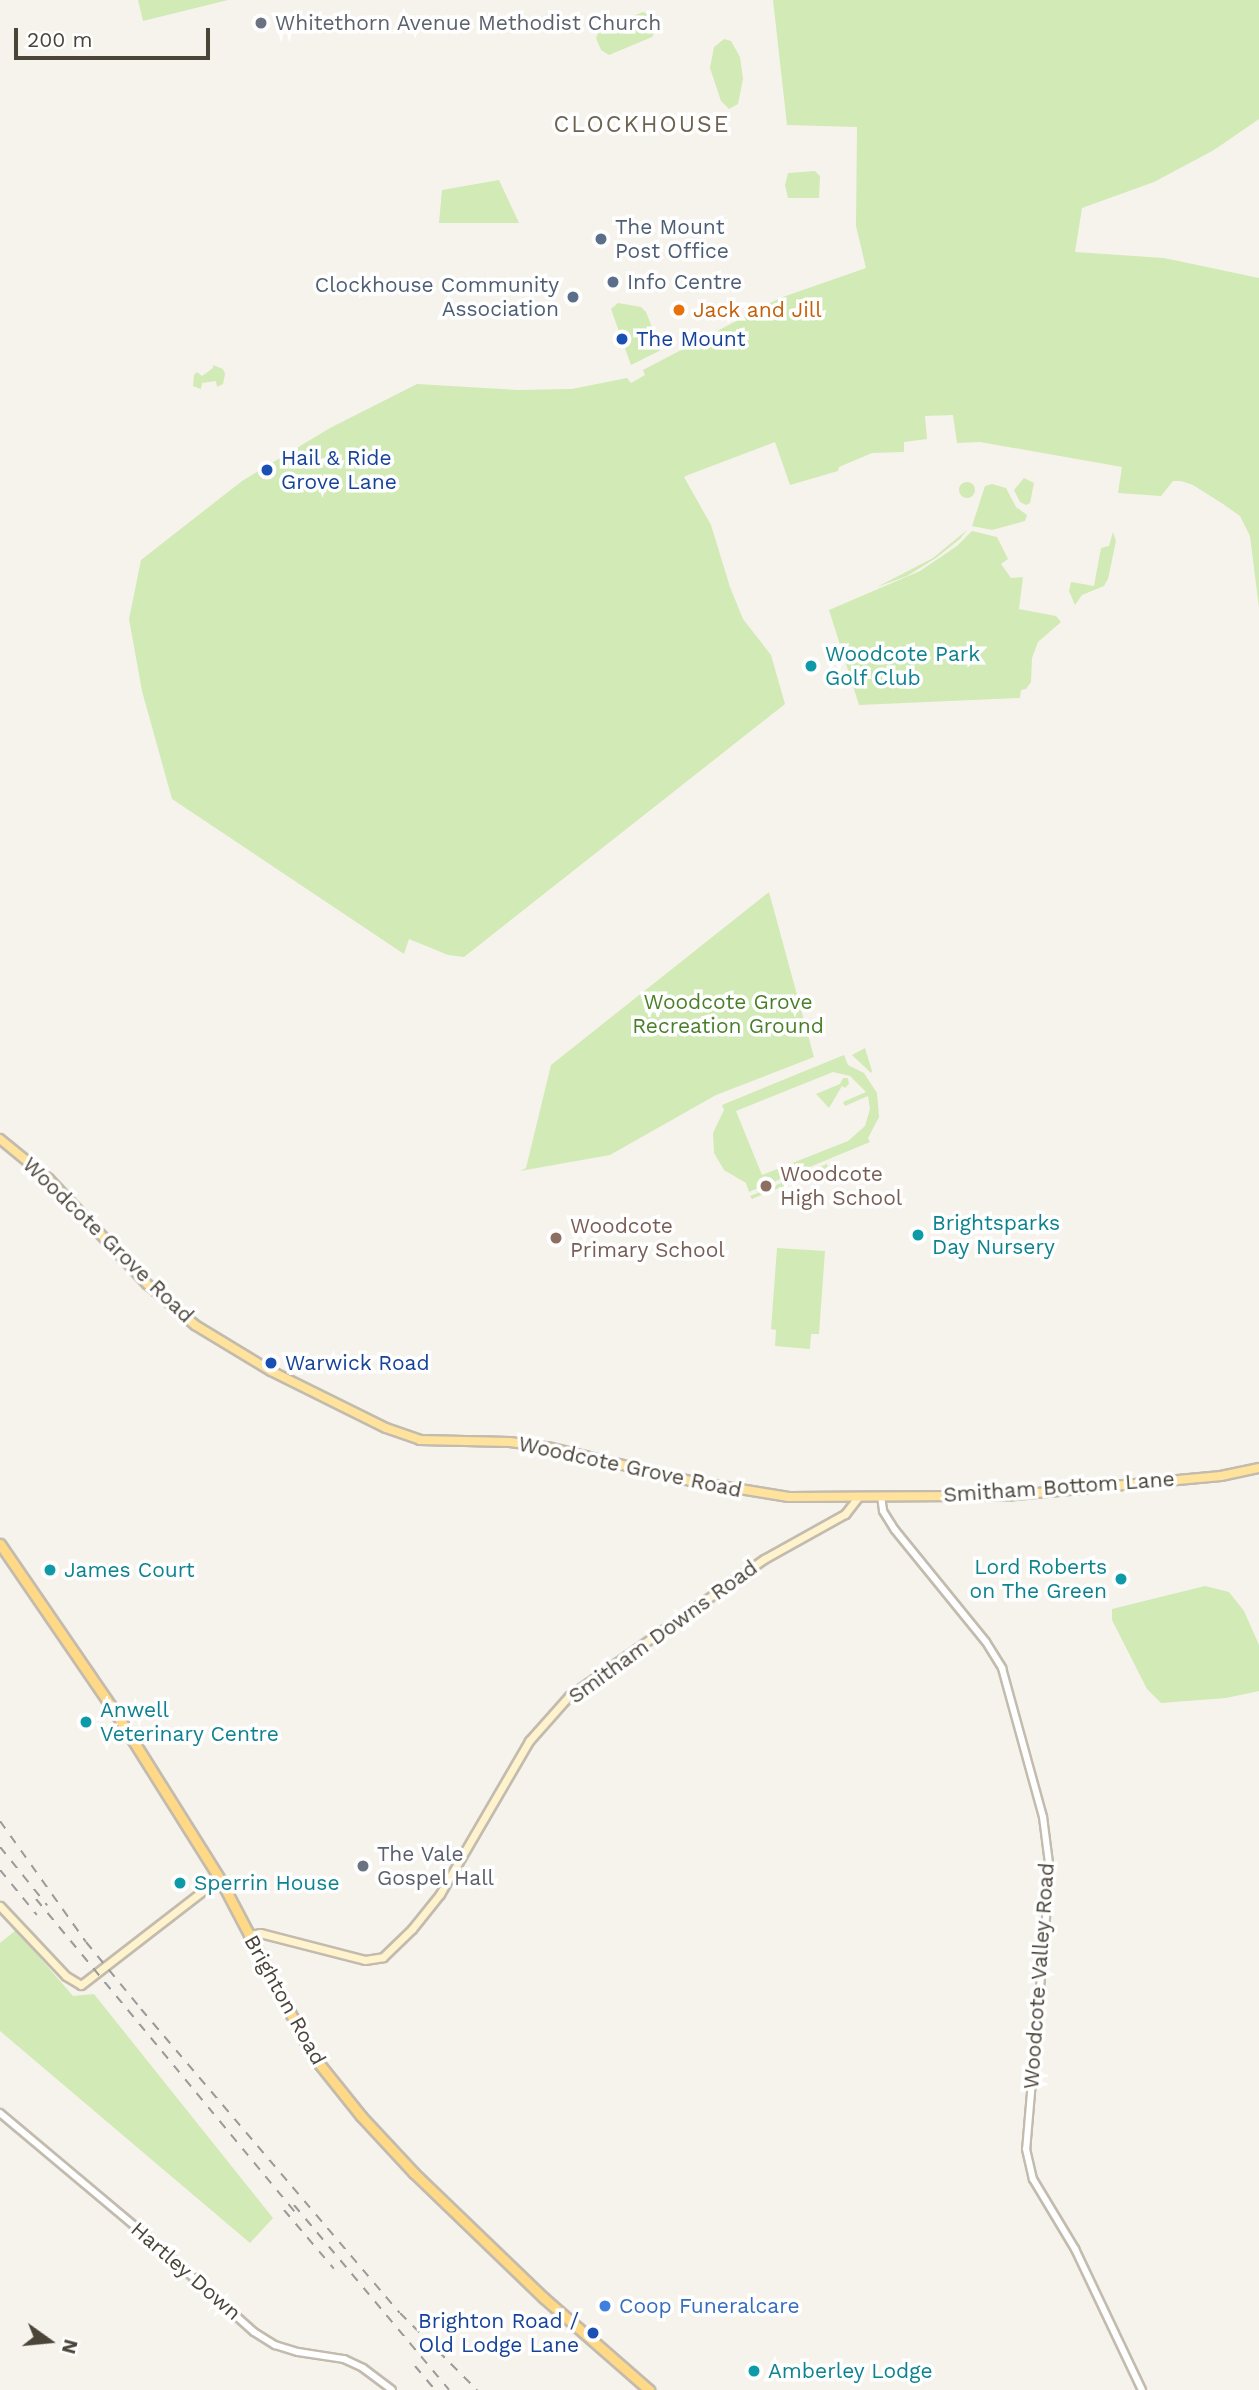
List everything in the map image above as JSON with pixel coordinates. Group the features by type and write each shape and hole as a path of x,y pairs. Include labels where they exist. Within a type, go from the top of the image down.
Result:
{"highway":[{"name":"Brighton Road","path":"0,1544 117,1715 221,1881 247,1935 313,2056 361,2116 414,2173 544,2298 649,2390"},
{"path":"631,2390 634,2376"}],"main road":[{"name":"Woodcote Grove Road","path":"0,1139 49,1179 154,1291 195,1325 241,1356 386,1428 435,1442 502,1441 547,1447 741,1491 789,1497 859,1496"},
{"name":"Smitham Bottom Lane","path":"859,1496 1005,1496 1221,1476 1259,1468"},
{"name":"Smitham Downs Road","path":"247,1935 260,1933 365,1960 383,1957 412,1929 440,1894 529,1741 569,1696 764,1559 845,1514 859,1496"},
{"path":"0,1906 66,1976 81,1985 204,1890 221,1881"}],"street":[{"name":"Woodcote Valley Road","path":"881,1496 883,1511 895,1530 986,1642 1002,1668 1043,1817 1050,1871 1026,2149 1033,2179 1075,2249 1142,2390"},
{"name":"Hartley Down","path":"0,2113 149,2237 254,2332 286,2348 353,2363 393,2390"}],"green space":[{"path":"138,0 228,0 143,21"},
{"name":"Woodcote Park Golf Club","path":"773,0 1259,0 1259,119 1214,150 1154,182 1082,208 1075,252 1164,258 1259,278 1259,608 1250,536 1240,516 1193,485 1173,481 1161,496 1118,493 1122,467 980,442 957,443 953,415 925,416 927,439 904,442 904,452 872,453 839,467 838,471 790,485 775,442 688,475 684,477 711,525 743,619 771,655 785,704 464,957 448,955 409,939 404,954 172,799 142,691 129,619 141,560 242,481 330,428 417,384 518,390 572,389 627,378 631,383 645,375 643,370 780,298 866,268 856,226 857,127 787,125"},
{"path":"643,12 650,15 656,30 652,37 609,55 601,50 596,38 600,29"},
{"path":"724,39 731,41 740,57 743,79 738,104 729,109 721,101 710,68 714,47"},
{"path":"815,171 820,176 819,198 788,198 785,185 788,173"},
{"path":"499,180 519,223 439,223 442,190"},
{"path":"618,303 641,307 646,312 661,350 631,365 611,309"},
{"path":"213,365 223,369 223,384 217,387 216,381 202,383 201,389 193,386 194,375 197,372 202,376 213,368"},
{"path":"1024,478 1034,483 1030,503 1026,505 1020,502 1014,490"},
{"path":"967,482 973,484 973,496 967,498 961,496 959,490 961,484"},
{"path":"992,484 1006,488 1016,507 1027,515 1025,521 992,530 972,526 985,486"},
{"path":"967,530 936,558 907,576 877,587 933,558"},
{"path":"972,531 997,537 1008,559 1001,564 1011,578 1023,577 1019,609 1056,616 1061,622 1038,642 1032,658 1031,682 1026,689 1021,690 1020,698 859,705 829,610 920,571 957,546"},
{"path":"1113,532 1116,541 1108,579 1104,586 1082,595 1075,605 1069,591 1071,582 1094,586 1101,548 1109,546"},
{"name":"Woodcote Grove Recreation Ground","path":"769,892 814,1057 716,1095 610,1155 520,1171 526,1168 551,1065"},
{"path":"865,1048 872,1071 871,1073 852,1055"},
{"path":"844,1055 848,1065 864,1073 877,1093 879,1117 868,1138 870,1142 749,1192 746,1183 724,1170 714,1153 713,1133 724,1110 722,1105","holes":["833,1072 850,1076 866,1092 843,1102 845,1106 868,1096 870,1109 865,1126 848,1141 762,1175 736,1111"]},
{"path":"843,1078 848,1078 849,1084 845,1088 842,1086 829,1108 816,1094 840,1084"},
{"path":"827,1164 828,1168 752,1199 750,1196"},
{"path":"777,1248 825,1251 819,1334 811,1334 810,1349 775,1346 776,1330 771,1329"},
{"path":"1205,1586 1229,1592 1244,1611 1259,1645 1259,1691 1226,1698 1161,1703 1147,1689 1112,1620 1112,1609"},
{"path":"16,1930 73,1996 94,1994 273,2218 250,2243 0,2031 0,1943"}],"railway":[{"path":"0,1821 86,1942 141,2009 400,2313 477,2390"},
{"path":"0,1847 47,1905"},
{"path":"0,1870 37,1915"},
{"path":"36,1899 297,2214"},
{"path":"294,2205 449,2390"},
{"path":"284,2210 334,2269"},
{"path":"415,2366 435,2390"}],"place":[{"name":"Whitethorn Avenue Methodist Church","path":"261,23"},
{"name":"The Mount Post Office","path":"601,239"},
{"name":"Info Centre","path":"613,282"},
{"name":"Clockhouse Community Association","path":"573,297"},
{"name":"Jack and Jill","path":"679,310"},
{"name":"The Mount","path":"622,339"},
{"name":"Hail & Ride Grove Lane","path":"267,470"},
{"name":"Woodcote Park Golf Club","path":"811,666"},
{"name":"Woodcote High School","path":"766,1186"},
{"name":"Brightsparks Day Nursery","path":"918,1235"},
{"name":"Woodcote Primary School","path":"556,1238"},
{"name":"Warwick Road","path":"271,1363"},
{"name":"James Court","path":"50,1570"},
{"name":"Lord Roberts on The Green","path":"1121,1579"},
{"name":"Anwell Veterinary Centre","path":"86,1722"},
{"name":"The Vale Gospel Hall","path":"363,1866"},
{"name":"Sperrin House","path":"180,1883"},
{"name":"Coop Funeralcare","path":"605,2306"},
{"name":"Brighton Road / Old Lodge Lane","path":"593,2333"},
{"name":"Amberley Lodge","path":"754,2371"}],"district":[{"name":"CLOCKHOUSE","path":"642,125"}]}
